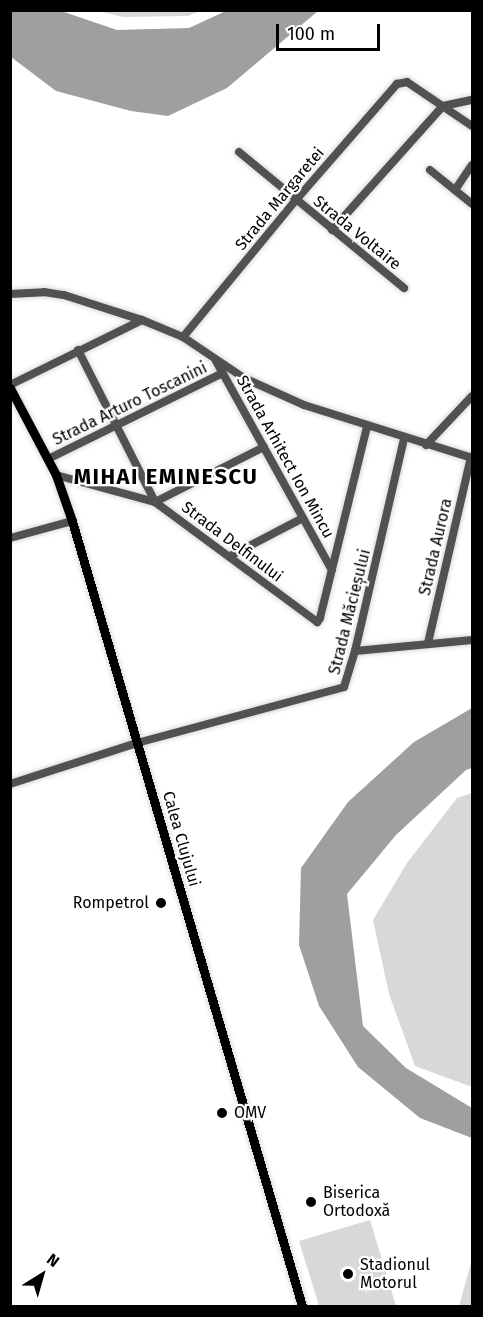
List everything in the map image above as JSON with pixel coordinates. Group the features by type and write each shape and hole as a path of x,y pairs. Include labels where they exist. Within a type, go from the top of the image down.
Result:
{"main road":[{"name":"Calea Clujului","path":"10,386 56,475 72,521 299,1306"}],"street":[{"name":"Strada Margaretei","path":"183,337 296,200 401,82 407,82 443,106"},
{"path":"332,230 443,106 472,100"},
{"path":"443,106 472,126"},
{"name":"Strada Voltaire","path":"239,152 404,288"},
{"path":"455,190 472,165"},
{"path":"430,170 472,204"},
{"path":"10,294 44,292 64,295 142,320 183,337 244,378 268,390 404,439 472,458"},
{"path":"10,386 142,320"},
{"path":"78,350 155,502 264,447"},
{"name":"Strada Arhitect Ion Mincu","path":"215,358 332,570"},
{"name":"Strada Arturo Toscanini","path":"48,459 223,373"},
{"path":"426,445 472,396"},
{"path":"332,570 367,426"},
{"name":"Strada Măcieșului","path":"137,743 344,687 355,651 404,439"},
{"name":"Strada Aurora","path":"428,643 472,458"},
{"name":"Strada Delfinului","path":"56,475 155,502 317,622 332,570"},
{"path":"230,556 303,518"},
{"path":"10,538 72,521"},
{"path":"355,651 472,640"},
{"path":"10,784 137,743"}],"shaded area":[{"path":"11,10 61,11 117,30 189,28 226,11 318,11 227,88 168,116 131,111 56,91 11,57"},
{"path":"200,10 188,16 123,17 99,11"},
{"path":"472,708 472,768 466,770 396,835 347,894 363,1026 406,1068 472,1108 472,1138 420,1118 358,1067 319,1006 299,945 301,868 348,802 414,742"},
{"path":"472,793 472,1087 415,1066 389,994 373,920 407,863 457,798"},
{"name":"Stadionul Motorul","path":"370,1220 396,1306 319,1306 299,1241"},
{"path":"471,1263 472,1306 459,1306"}],"place":[{"name":"Rompetrol","path":"161,903"},
{"name":"OMV","path":"222,1113"},
{"name":"Biserica Ortodoxă","path":"311,1202"},
{"name":"Stadionul Motorul","path":"348,1274"}],"district":[{"name":"MIHAI EMINESCU","path":"166,477"}]}
